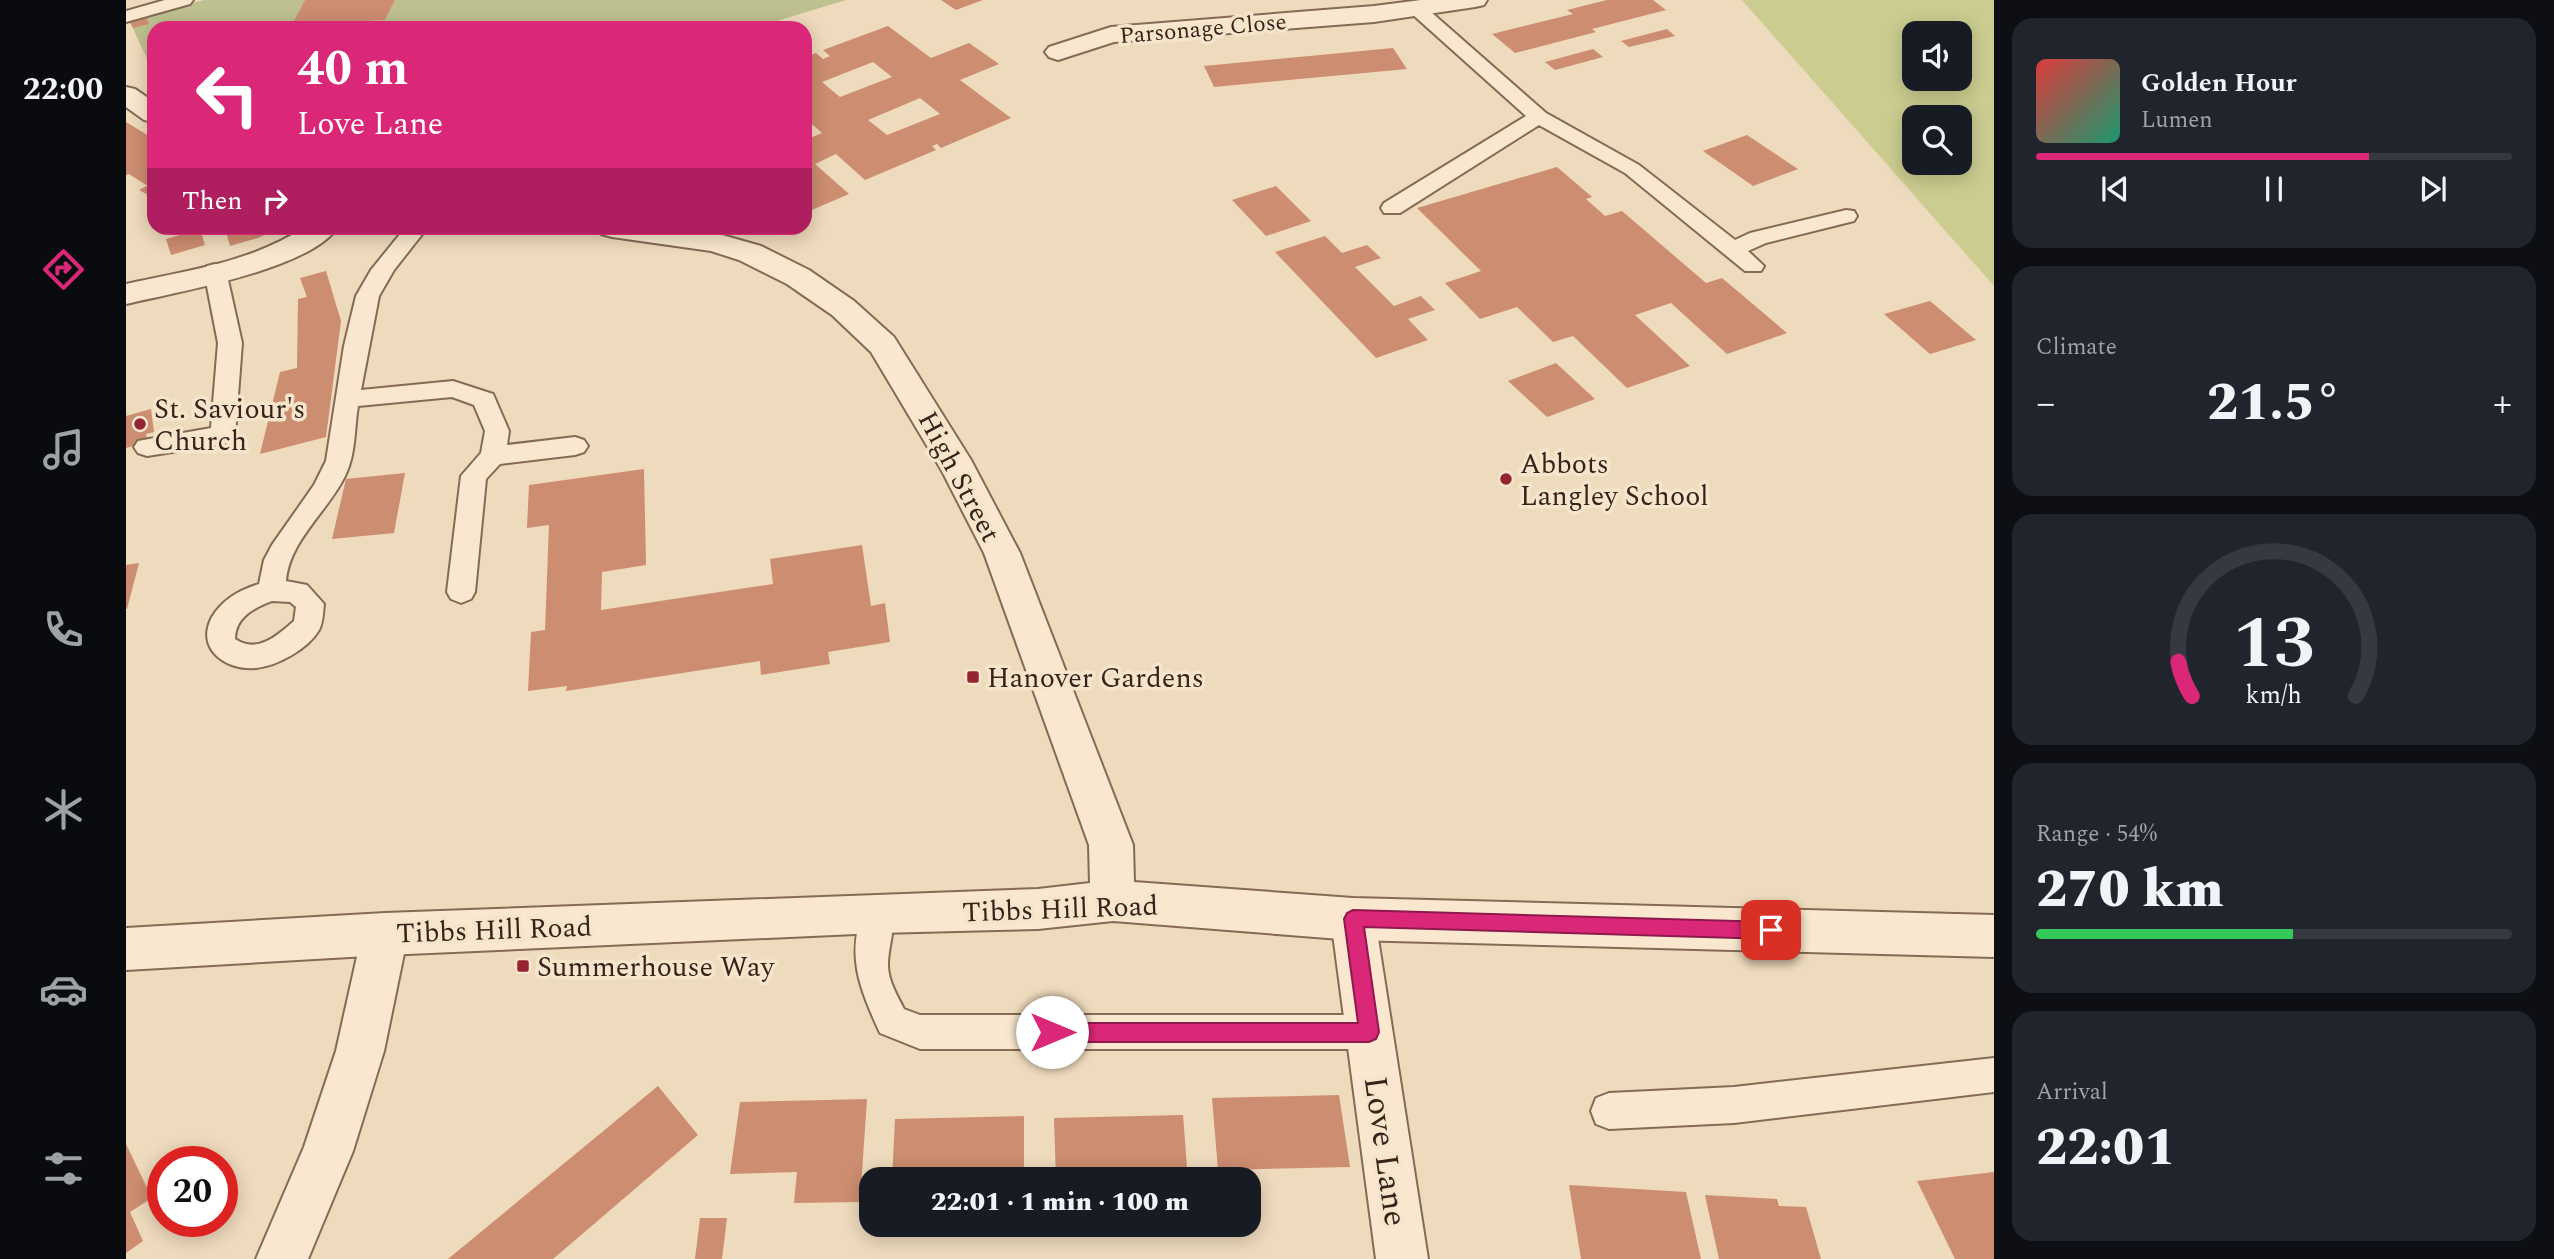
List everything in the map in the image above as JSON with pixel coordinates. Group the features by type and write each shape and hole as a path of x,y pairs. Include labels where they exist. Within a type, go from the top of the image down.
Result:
{"street":[{"name":"Parsonage Close","path":"1058,52 1111,35 1475,0"},
{"path":"126,95 147,109"},
{"path":"126,292 277,253 312,235"},
{"name":"High Street","path":"664,235 715,242 750,253 798,277 843,308 883,345 940,437 1002,553 1111,845 1113,901"},
{"name":"Tibbs Hill Road","path":"126,949 385,934 878,913 1038,909 1113,901 1353,919 1994,936"},
{"name":"Love Lane","path":"1353,919 1402,1259"},
{"path":"282,1259 328,1151 360,1051 385,934"}],"lane":[{"path":"126,17 184,0"},
{"path":"1410,5 1539,117 1632,169 1753,266"},
{"path":"1392,208 1539,117"},
{"path":"1732,250 1758,238 1846,216"},
{"path":"272,590 271,576 300,520 330,480 344,447 345,413 364,307 374,282 411,235"},
{"path":"147,447 223,435 230,343 215,271"},
{"path":"349,399 453,389 484,400 497,431 493,456 474,476 461,592"},
{"path":"493,456 575,446"},
{"path":"878,913 871,964 876,987 892,1021 920,1032 1369,1032"},
{"path":"1609,1111 1734,1105 1994,1074"}],"green space":[{"path":"204,0 305,0 294,21 147,21 147,59 129,20"},
{"path":"395,0 846,0 777,21 367,21 385,20"},
{"path":"1742,0 1994,0 1994,286"}],"building":[{"path":"305,0 395,0 385,20 294,21"},
{"path":"941,0 983,0 956,10"},
{"path":"1607,0 1653,0 1666,10 1515,53 1492,34 1573,14 1567,10"},
{"path":"145,15 148,21 147,24 133,28 129,20"},
{"path":"888,26 931,58 969,43 999,64 960,80 1011,118 941,148 937,144 932,146 936,150 865,180 836,154 815,164 849,194 812,210 812,137 822,133 812,124 812,54 816,53 823,59 830,56 823,50","holes":["873,62 892,77 840,97 822,82","920,98 940,114 887,135 868,120"]},
{"path":"1667,29 1675,36 1629,47 1621,41"},
{"path":"1393,48 1407,69 1214,87 1204,66"},
{"path":"1593,49 1603,57 1555,70 1545,62"},
{"path":"126,122 147,135 147,184 129,174 126,175"},
{"path":"1747,135 1798,169 1753,186 1703,151"},
{"path":"1557,167 1592,197 1586,199 1605,216 1622,211 1706,283 1722,278 1787,333 1727,354 1671,303 1635,315 1690,366 1627,388 1573,336 1553,342 1517,307 1480,319 1445,283 1481,271 1417,208"},
{"path":"147,186 147,194 139,190"},
{"path":"1276,186 1311,221 1266,236 1232,200"},
{"path":"180,235 202,235 205,245 171,255 166,239"},
{"path":"227,235 264,235 258,238 230,246"},
{"path":"1325,236 1342,253 1367,245 1381,258 1355,267 1394,306 1421,296 1435,310 1408,319 1428,340 1376,358 1275,252"},
{"path":"326,271 341,321 326,437 260,454 280,372 297,368 298,299 307,297 300,278"},
{"path":"1930,301 1976,340 1930,354 1884,314"},
{"path":"1556,363 1595,399 1547,417 1508,381"},
{"name":"St. Saviour's Church","path":"151,409 154,432 146,434 148,441 126,448 126,416"},
{"path":"644,469 646,565 602,572 601,610 773,584 770,559 862,545 871,606 885,603 890,642 828,652 830,664 761,675 760,661 566,691 567,686 528,691 531,632 545,630 549,525 527,528 529,485"},
{"path":"405,473 394,533 332,539 346,479"},
{"path":"139,563 127,609 126,609 126,565"},
{"path":"658,1086 698,1135 553,1259 448,1259"},
{"path":"1339,1095 1350,1167 1218,1167 1212,1098"},
{"path":"867,1099 862,1167 859,1167 859,1202 794,1203 797,1172 730,1174 740,1102"},
{"path":"1183,1115 1187,1167 1056,1167 1054,1118"},
{"path":"1024,1116 1024,1167 893,1167 895,1119"},
{"path":"126,1144 147,1188 147,1201 130,1212 143,1241 126,1253"},
{"path":"1994,1172 1994,1259 1955,1259 1917,1181"},
{"path":"1569,1185 1686,1192 1701,1259 1581,1259"},
{"path":"1705,1195 1777,1199 1779,1206 1806,1207 1821,1259 1719,1259"},
{"path":"700,1218 727,1218 722,1259 695,1259"}],"place":[{"name":"St. Saviour's Church","path":"140,424"},
{"name":"Abbots Langley School","path":"1506,479"},
{"name":"Hanover Gardens","path":"973,677"},
{"name":"Summerhouse Way","path":"523,966"}],"route":[{"path":"1052,1032 1369,1032 1353,919 1771,930"}]}
